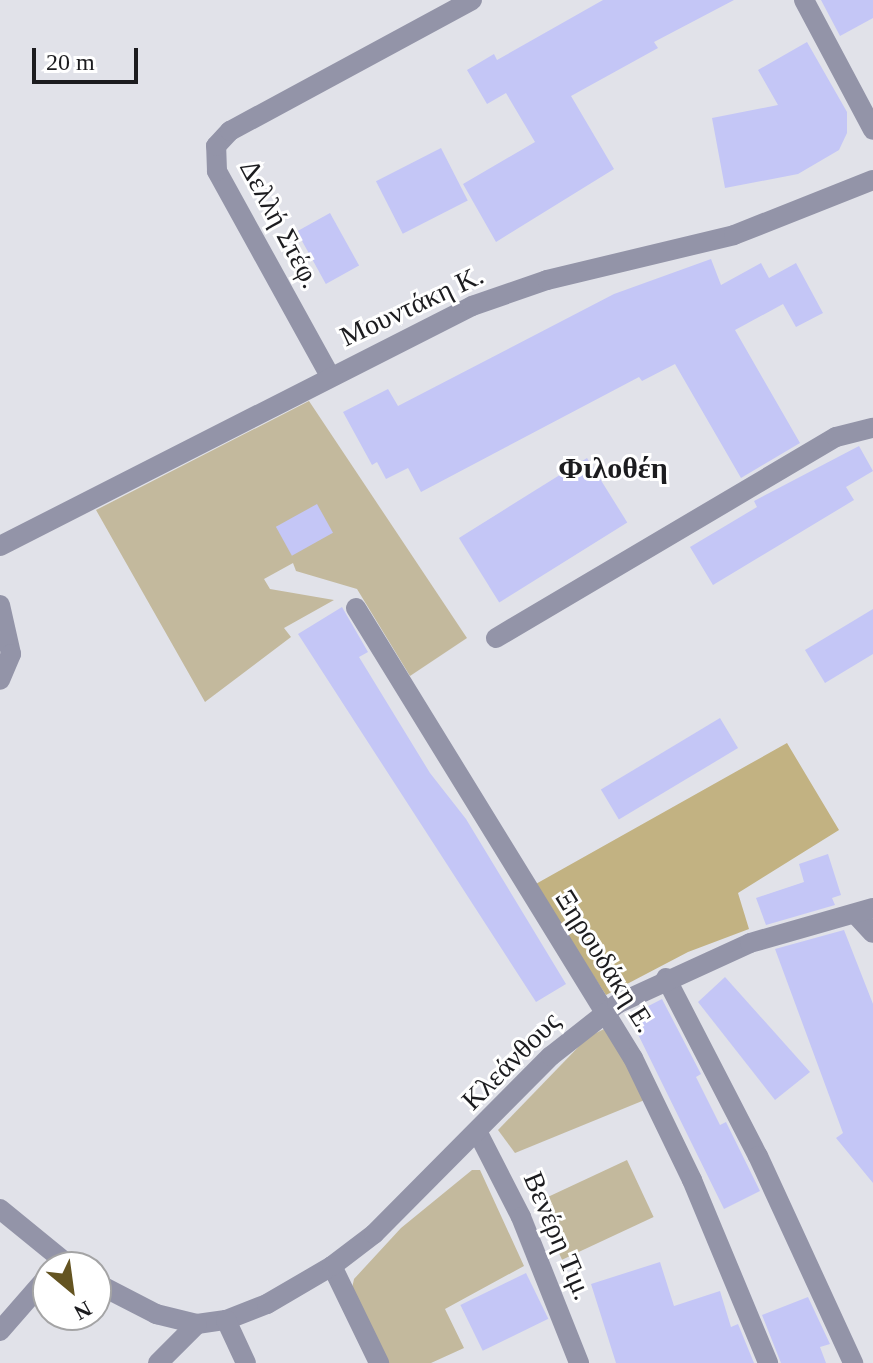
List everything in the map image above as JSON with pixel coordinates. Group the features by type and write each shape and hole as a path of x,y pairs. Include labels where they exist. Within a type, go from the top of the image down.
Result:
{"street":[{"name":"Δελλή Στέφ.","path":"330,376 217,171 216,146 230,131 472,0"},
{"path":"804,0 873,130"},
{"name":"Μουντάκη Κ.","path":"0,546 330,376 506,294 734,235 873,180"},
{"path":"496,638 836,437 873,428"},
{"path":"0,605 11,654 0,680"},
{"name":"Ξηρουδάκη Ε.","path":"356,608 605,1012 660,1110 768,1363"},
{"path":"865,912 873,933"},
{"name":"Κλεάνθους","path":"197,1324 226,1320 332,1266 397,1213 551,1056 605,1012 666,978 773,935 865,912"},
{"path":"666,978 758,1156 853,1363"},
{"name":"Βενέρη Τιμ.","path":"478,1133 521,1217 579,1363"},
{"path":"0,1209 42,1251"},
{"path":"332,1266 379,1363"},
{"path":"112,1291 156,1314 197,1324"},
{"path":"0,1331 32,1297"},
{"path":"226,1320 246,1363"},
{"path":"158,1363 197,1324"}],"shaded area":[{"path":"309,401 467,638 410,676 357,589 296,571 293,563 264,579 270,589 334,600 284,628 291,637 205,702 96,510"},
{"path":"787,743 839,830 738,893 749,929 688,952 606,995 534,885"},
{"path":"606,1028 647,1099 515,1153 498,1130 588,1037"},
{"path":"627,1160 654,1217 562,1260 535,1203"},
{"path":"472,1170 480,1170 524,1266 445,1309 464,1348 431,1363 389,1363 352,1288 354,1279 401,1228"}],"building":[{"path":"603,0 734,0 654,42 658,48 571,96 614,169 496,242 463,184 535,142 506,93 487,104 467,70 494,54 497,60"},
{"path":"821,0 873,0 873,18 840,36"},
{"path":"807,42 847,112 847,133 839,150 798,174 725,188 712,118 778,105 758,70"},
{"path":"441,148 468,201 403,234 376,181"},
{"path":"330,213 359,265 326,284 297,231"},
{"path":"711,259 721,285 761,263 769,278 796,263 823,313 796,327 783,304 735,330 800,443 741,478 675,364 642,381 639,377 421,492 408,468 386,479 377,462 372,465 343,412 388,389 398,406 614,294"},
{"path":"859,446 873,471 846,487 854,500 713,585 690,547 757,507 754,501"},
{"path":"587,458 627,522 499,602 459,538"},
{"path":"317,504 333,533 292,556 276,527"},
{"path":"342,607 368,652 359,657 430,773 466,819 566,984 536,1002 298,634"},
{"path":"873,609 873,654 825,683 805,650"},
{"path":"720,718 738,748 619,820 601,790"},
{"path":"828,854 841,895 832,898 835,905 766,925 756,898 804,882 799,864"},
{"path":"844,930 873,1004 873,1183 836,1138 843,1133 775,949"},
{"path":"725,977 810,1072 775,1100 698,1002"},
{"path":"662,999 701,1074 696,1077 720,1125 726,1122 760,1191 724,1209 629,1016"},
{"path":"660,1262 674,1306 720,1291 731,1327 738,1324 754,1363 616,1363 591,1284"},
{"path":"526,1273 548,1319 483,1351 460,1305"},
{"path":"808,1297 830,1344 820,1347 826,1363 781,1363 762,1315"}],"district":[{"name":"Φιλοθέη","path":"613,468"}]}
